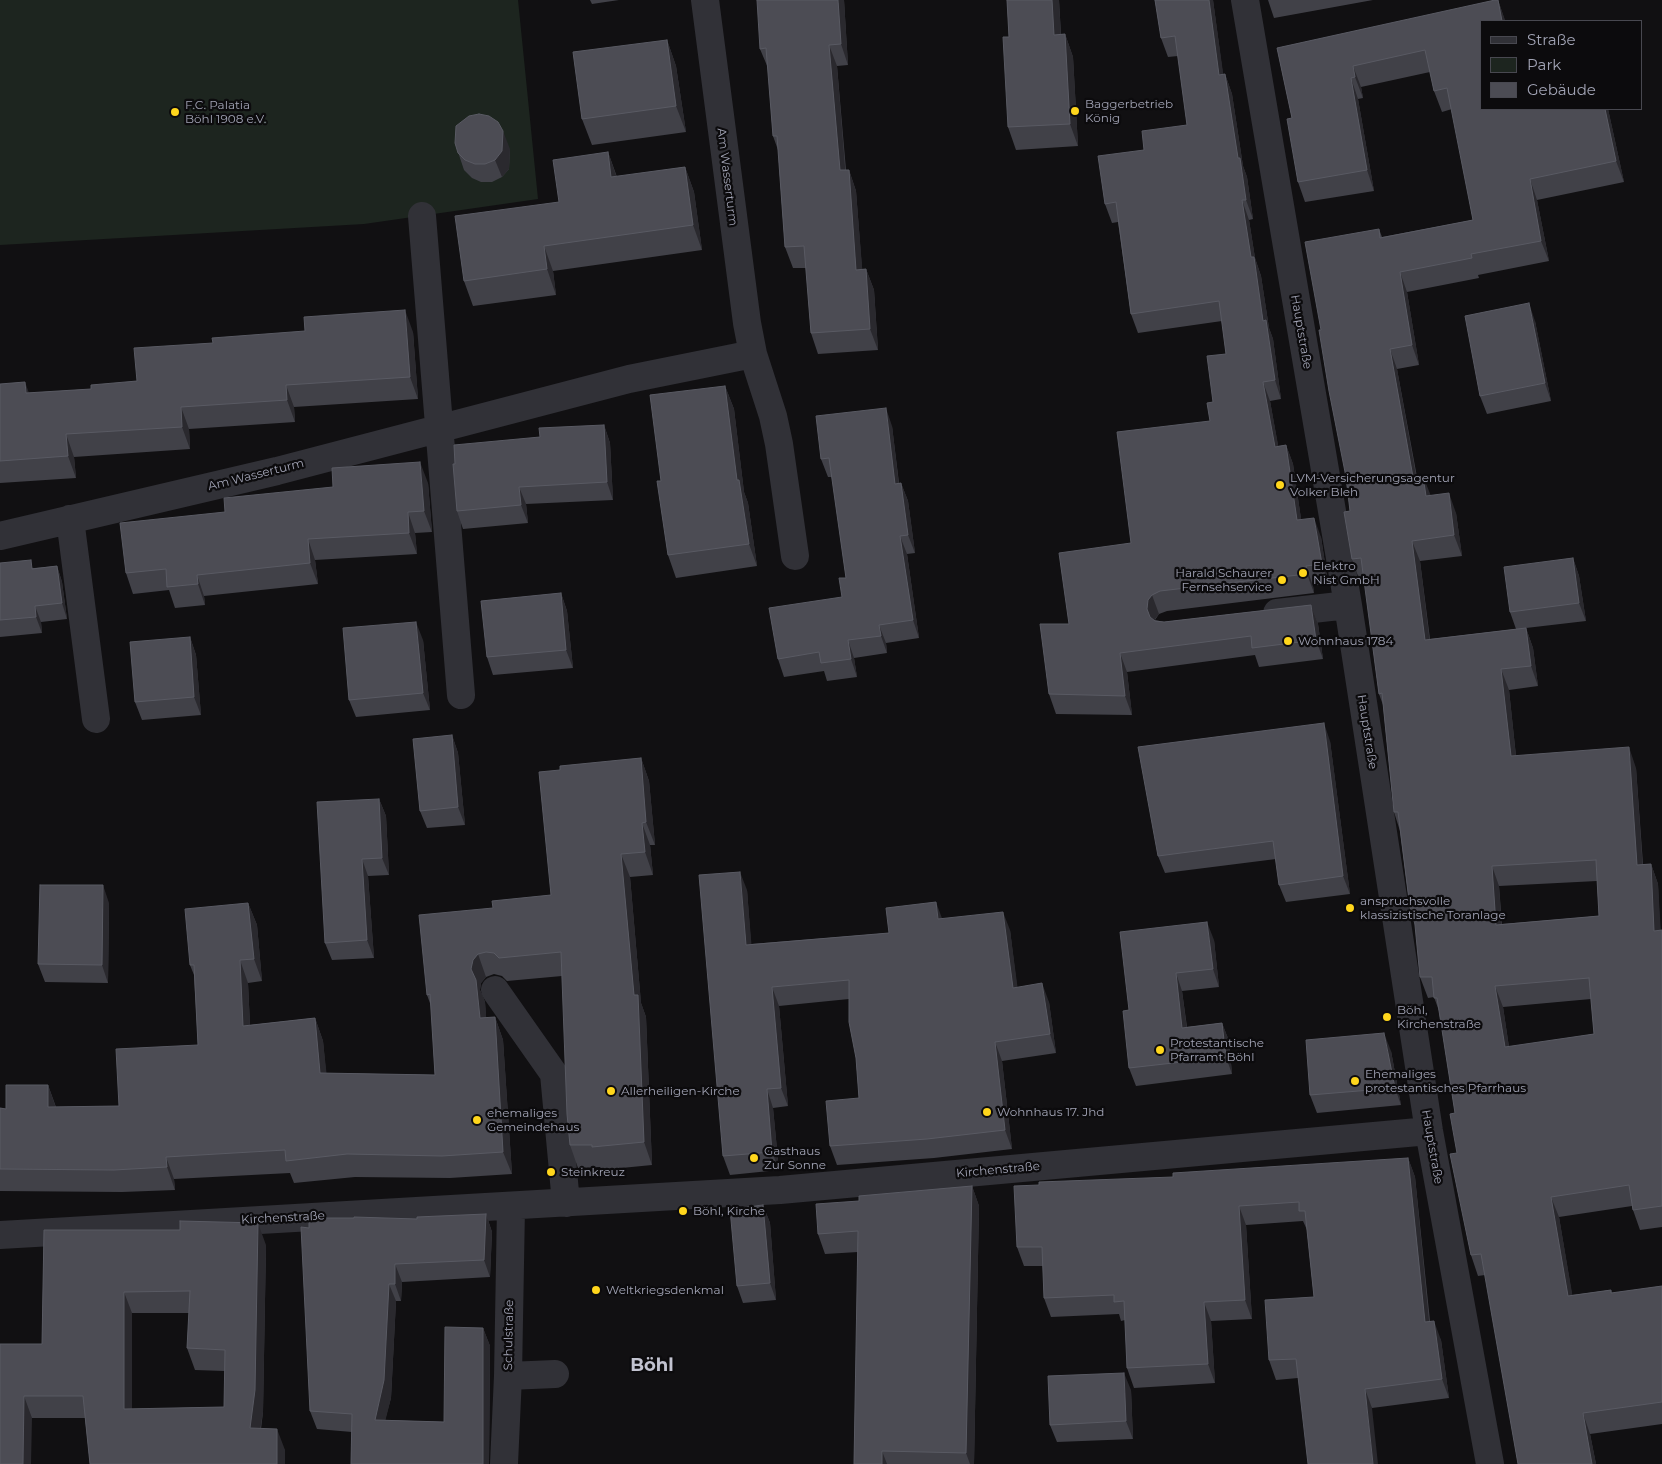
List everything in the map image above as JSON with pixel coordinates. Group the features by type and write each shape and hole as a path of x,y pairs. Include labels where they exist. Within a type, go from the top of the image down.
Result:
{"street":[{"name":"Am Wasserturm","path":"705,0 740,278 753,354 773,416 777,435 795,556"},
{"name":"Hauptstraße","path":"1245,0 1348,605 1429,1131 1490,1464"},
{"path":"422,216 461,694"},
{"name":"Am Wasserturm","path":"0,536 277,471 629,379 753,354"},
{"path":"70,519 96,719"},
{"path":"1253,616 1348,605"},
{"path":"495,990 554,1074 566,1203"},
{"name":"Kirchenstraße","path":"0,1235 780,1190 1429,1131"},
{"name":"Schulstraße","path":"504,1464 508,1376 511,1207"},
{"path":"508,1376 555,1374"}],"green space":[{"name":"F.C. Palatia Böhl 1908 e.V.","path":"0,0 518,0 538,199 364,224 0,245"}],"building":[{"path":"757,0 838,0 841,44 829,45 840,170 849,170 856,270 866,269 870,329 811,333 804,246 785,247 777,136 773,136 766,48 760,49"},
{"path":"1007,0 1052,0 1054,35 1065,34 1070,124 1008,127 1003,37 1009,37"},
{"path":"1155,0 1209,0 1219,75 1225,74 1238,158 1240,158 1246,200 1242,200 1251,257 1254,257 1263,321 1266,320 1275,380 1263,382 1275,447 1286,445 1297,520 1314,518 1322,564 1306,566 1307,574 1160,591 1152,595 1148,600 1147,609 1150,617 1155,621 1164,622 1311,605 1316,640 1252,648 1251,636 1120,653 1125,696 1049,694 1040,624 1069,624 1059,553 1131,543 1117,432 1210,421 1207,403 1213,402 1207,356 1226,354 1219,301 1131,314 1116,202 1105,204 1098,156 1144,150 1142,131 1187,125 1175,36 1161,38"},
{"path":"1495,0 1498,0 1502,20 1480,20 1480,110 1605,110 1616,161 1530,179 1541,241 1471,254 1472,258 1400,272 1412,345 1390,349 1413,477 1423,476 1426,496 1449,493 1454,535 1412,541 1425,640 1526,628 1531,666 1501,669 1511,756 1629,747 1637,865 1651,864 1654,931 1662,930 1662,1206 1633,1210 1629,1185 1551,1197 1568,1296 1611,1290 1611,1293 1662,1286 1662,1402 1583,1413 1592,1464 1518,1464 1481,1254 1471,1255 1450,1154 1457,1153 1450,1114 1455,1113 1437,998 1434,998 1432,977 1420,977 1414,915 1411,916 1398,812 1394,812 1382,693 1379,694 1361,558 1352,559 1344,512 1350,511 1346,477 1329,391 1319,330 1321,330 1305,242 1379,229 1380,238 1473,220 1447,88 1434,91 1425,50 1353,66 1355,77 1351,78 1367,170 1298,182 1287,119 1292,118 1277,48","holes":["1596,860 1599,916 1496,925 1492,866","1589,978 1594,1034 1505,1047 1495,986"]},
{"path":"667,40 676,106 582,119 573,52"},
{"path":"479,114 489,116 498,122 503,131 502,151 495,160 485,164 475,164 465,160 458,153 455,143 456,126 469,116"},
{"path":"608,152 611,177 685,167 693,225 544,246 547,269 464,281 455,216 559,202 553,160"},
{"path":"1529,303 1545,383 1480,396 1465,316"},
{"path":"405,310 410,377 286,385 287,400 181,407 182,427 66,434 68,456 0,461 0,384 25,382 26,393 91,389 91,385 137,381 134,348 213,343 212,338 305,331 304,317"},
{"path":"725,386 737,480 739,480 749,544 668,555 657,481 661,481 650,395"},
{"path":"886,408 895,484 901,483 908,535 900,536 913,620 879,625 881,636 848,640 851,659 821,663 819,652 778,659 769,608 842,597 839,578 846,578 829,458 821,459 816,416"},
{"path":"604,425 607,482 519,487 521,505 457,511 453,464 455,464 454,445 540,437 539,428"},
{"path":"420,462 424,511 408,512 409,533 308,539 310,563 197,575 198,584 167,587 166,569 126,573 120,523 225,512 224,498 333,487 332,468"},
{"path":"1573,558 1579,603 1510,612 1504,567"},
{"path":"31,560 32,569 57,566 62,603 35,606 36,617 0,620 0,563"},
{"path":"561,593 566,650 487,657 481,601"},
{"path":"416,622 423,693 349,700 343,628"},
{"path":"190,637 194,697 135,702 130,642"},
{"path":"1324,723 1343,876 1279,885 1273,841 1158,856 1138,747"},
{"path":"452,735 458,807 420,811 413,739"},
{"path":"641,758 646,822 642,823 645,852 621,854 634,995 638,995 644,1142 592,1147 592,1145 570,1145 567,1114 561,952 499,958 494,953 486,952 478,954 473,960 471,969 476,980 480,1018 495,1017 503,1152 442,1156 347,1154 286,1161 285,1150 166,1157 167,1167 114,1170 0,1169 0,1108 6,1109 6,1085 48,1085 48,1107 119,1106 116,1049 198,1045 194,965 190,965 185,909 248,903 254,959 240,960 243,1026 315,1018 320,1073 435,1075 430,994 427,995 419,915 493,908 492,901 551,895 539,772 560,770 560,766"},
{"path":"379,799 382,858 362,859 367,940 325,943 317,802"},
{"path":"740,872 746,945 889,933 886,908 936,902 938,919 1003,912 1013,988 1042,983 1050,1034 995,1042 1005,1130 927,1139 830,1146 826,1101 859,1098 856,1058 849,1022 849,980 772,987 781,1088 767,1089 772,1152 723,1156 699,875"},
{"path":"40,885 103,885 102,965 38,964"},
{"path":"1207,922 1213,969 1176,973 1182,1028 1222,1023 1226,1057 1129,1068 1123,1011 1129,1010 1120,932"},
{"name":"Ehemaliges protestantisches Pfarrhaus","path":"1384,1033 1395,1088 1310,1095 1306,1040"},
{"path":"1408,1158 1425,1322 1434,1321 1442,1379 1365,1389 1373,1464 1308,1464 1296,1359 1269,1360 1265,1300 1314,1297 1305,1211 1299,1211 1299,1202 1239,1206 1245,1300 1204,1302 1208,1364 1127,1368 1124,1301 1114,1302 1114,1295 1044,1298 1042,1247 1017,1247 1014,1186 1039,1185 1039,1182 1173,1177 1173,1173"},
{"path":"972,1186 966,1453 882,1451 882,1464 854,1464 858,1231 818,1234 816,1204 859,1201 859,1196"},
{"path":"763,1205 770,1283 737,1286 730,1209"},
{"path":"486,1214 484,1260 395,1264 395,1284 389,1284 384,1380 375,1420 444,1422 445,1327 483,1328 483,1464 351,1464 352,1414 310,1411 301,1227 309,1228 309,1218 417,1219 417,1217"},
{"path":"180,1221 258,1223 255,1390 250,1428 277,1429 277,1464 90,1464 83,1396 24,1396 23,1464 0,1464 0,1344 42,1344 44,1230 180,1230","holes":["190,1291 187,1348 225,1350 224,1407 124,1409 124,1292"]},
{"path":"1124,1373 1126,1421 1050,1425 1048,1376"}],"place":[{"name":"Baggerbetrieb König","path":"1075,111"},
{"name":"F.C. Palatia Böhl 1908 e.V.","path":"175,112"},
{"name":"LVM-Versicherungsagentur Volker Bleh","path":"1280,485"},
{"name":"Elektro Nist GmbH","path":"1303,573"},
{"name":"Harald Schaurer Fernsehservice","path":"1282,580"},
{"name":"Wohnhaus 1784","path":"1288,641"},
{"name":"anspruchsvolle klassizistische Toranlage","path":"1350,908"},
{"name":"Böhl, Kirchenstraße","path":"1387,1017"},
{"name":"Protestantische Pfarramt Böhl","path":"1160,1050"},
{"name":"Ehemaliges protestantisches Pfarrhaus","path":"1355,1081"},
{"name":"Allerheiligen-Kirche","path":"611,1091"},
{"name":"Wohnhaus 17. Jhd","path":"987,1112"},
{"name":"ehemaliges Gemeindehaus","path":"477,1120"},
{"name":"Gasthaus Zur Sonne","path":"754,1158"},
{"name":"Steinkreuz","path":"551,1172"},
{"name":"Böhl, Kirche","path":"683,1211"},
{"name":"Weltkriegsdenkmal","path":"596,1290"}],"district":[{"name":"Böhl","path":"652,1366"}]}
